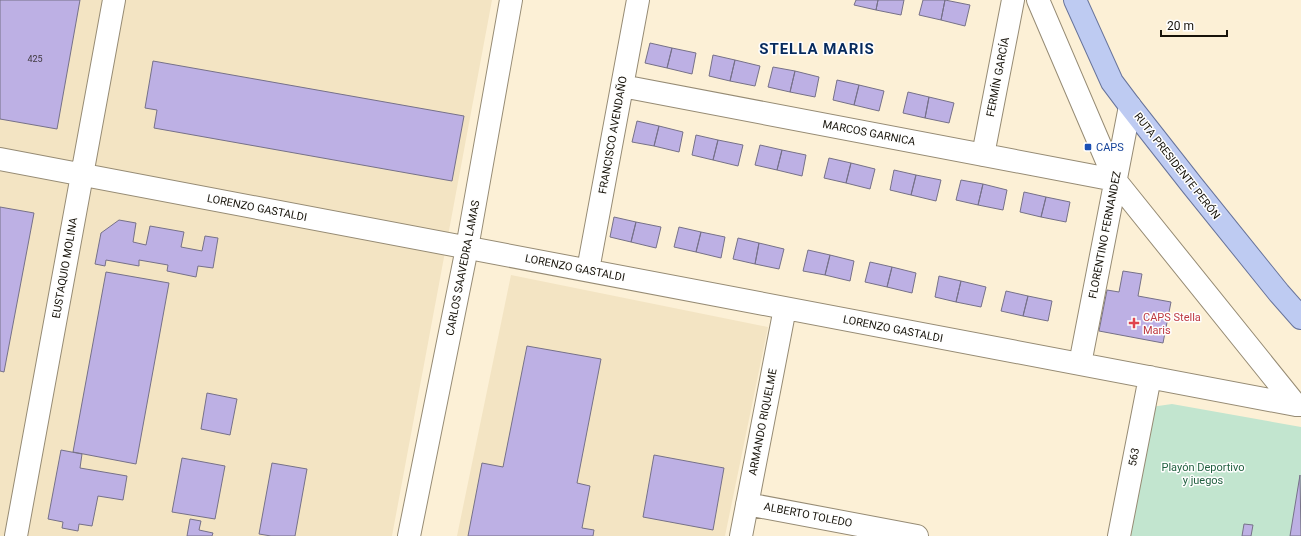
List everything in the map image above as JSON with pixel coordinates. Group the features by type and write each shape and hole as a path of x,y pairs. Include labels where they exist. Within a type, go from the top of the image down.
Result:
{"main road":[{"name":"RUTA PRESIDENTE PERÓN","path":"1075,0 1112,82 1240,245 1301,318"}],"street":[{"name":"EUSTAQUIO MOLINA","path":"16,536 114,0"},
{"name":"CARLOS SAAVEDRA LAMAS","path":"409,536 468,248 511,0"},
{"name":"FRANCISCO AVENDAÑO","path":"588,270 638,0"},
{"name":"FERMÍN GARCÍA","path":"983,155 1013,0"},
{"path":"1038,0 1115,180 1299,405"},
{"name":"MARCOS GARNICA","path":"622,86 1115,180"},
{"name":"FLORENTINO FERNANDEZ","path":"1080,364 1130,106"},
{"name":"LORENZO GASTALDI","path":"0,159 1299,405"},
{"name":"ARMANDO RIQUELME","path":"741,536 785,308"},
{"name":"563","path":"1119,536 1150,378"},
{"name":"ALBERTO TOLEDO","path":"747,504 917,536"}],"shaded area":[{"path":"0,0 492,0 392,536 0,536"},
{"path":"511,275 768,327 725,536 457,536"}],"green space":[{"name":"Playón Deportivo y juegos","path":"1172,404 1301,427 1301,536 1131,536 1134,494 1151,407"}],"building":[{"path":"0,0 80,0 57,129 0,119"},
{"path":"856,0 878,0 876,10 854,5"},
{"path":"878,0 904,0 901,15 876,10"},
{"path":"923,0 945,0 941,20 919,15"},
{"path":"945,0 970,5 965,26 941,20"},
{"path":"650,43 672,48 667,68 645,63"},
{"path":"672,48 696,53 692,74 667,68"},
{"path":"713,55 735,60 730,81 709,76"},
{"path":"735,60 760,66 755,86 730,81"},
{"path":"153,61 464,116 452,181 154,128 157,110 145,108"},
{"path":"773,67 795,71 790,92 768,87"},
{"path":"795,71 819,77 815,97 790,92"},
{"path":"837,80 859,85 854,105 833,100"},
{"path":"859,85 884,91 879,111 854,105"},
{"path":"908,92 929,97 925,118 903,113"},
{"path":"929,97 954,103 949,123 925,118"},
{"path":"637,121 659,126 654,146 632,142"},
{"path":"659,126 683,132 679,152 654,146"},
{"path":"696,135 718,140 713,160 692,155"},
{"path":"718,140 743,145 738,166 713,160"},
{"path":"760,145 782,150 777,170 755,165"},
{"path":"782,150 806,155 802,176 777,170"},
{"path":"829,158 851,163 846,183 824,178"},
{"path":"851,163 875,169 870,189 846,183"},
{"path":"894,170 916,175 911,195 890,190"},
{"path":"916,175 941,180 936,201 911,195"},
{"path":"961,180 983,184 978,205 956,200"},
{"path":"983,184 1007,190 1003,210 978,205"},
{"path":"1024,192 1046,197 1041,217 1020,212"},
{"path":"1046,197 1070,202 1066,222 1041,217"},
{"path":"0,207 34,213 4,372 0,371"},
{"path":"614,217 636,222 631,242 610,237"},
{"path":"119,220 136,223 133,242 146,245 150,226 184,232 181,247 202,251 205,236 218,238 213,268 198,266 196,277 167,271 168,265 139,260 139,266 106,260 105,266 95,264 101,233"},
{"path":"636,222 661,227 656,248 631,242"},
{"path":"679,227 701,232 696,252 674,247"},
{"path":"701,232 725,237 721,258 696,252"},
{"path":"738,238 759,243 755,264 733,259"},
{"path":"759,243 784,249 779,269 755,264"},
{"path":"808,250 830,255 825,275 803,271"},
{"path":"830,255 854,261 850,281 825,275"},
{"path":"870,262 892,267 887,287 865,282"},
{"path":"892,267 916,273 912,293 887,287"},
{"path":"1123,271 1142,274 1138,296 1171,302 1163,343 1099,331 1107,290 1119,292"},
{"path":"106,272 169,283 136,464 73,452"},
{"path":"939,276 961,281 956,302 935,297"},
{"path":"961,281 986,287 981,307 956,302"},
{"path":"1006,291 1028,296 1023,316 1001,311"},
{"path":"1028,296 1052,301 1048,321 1023,316"},
{"path":"527,346 601,359 577,483 590,486 582,528 594,530 593,536 468,536 482,463 503,467"},
{"path":"207,393 237,399 230,435 201,429"},
{"path":"61,450 82,454 80,468 127,476 123,500 98,496 92,526 79,524 78,531 62,528 63,522 48,519"},
{"path":"654,455 724,468 713,530 643,517"},
{"path":"182,458 225,466 215,519 172,512"},
{"path":"272,463 307,469 295,536 271,536 259,534"},
{"path":"1300,475 1301,536 1290,536"},
{"path":"190,519 201,521 199,530 213,533 212,536 187,536"},
{"path":"1244,524 1253,525 1251,536 1242,536"}],"place":[{"name":"CAPS","path":"1088,147"},
{"name":"CAPS Stella Maris","path":"1134,323"}],"district":[{"name":"STELLA MARIS","path":"817,49"}]}
